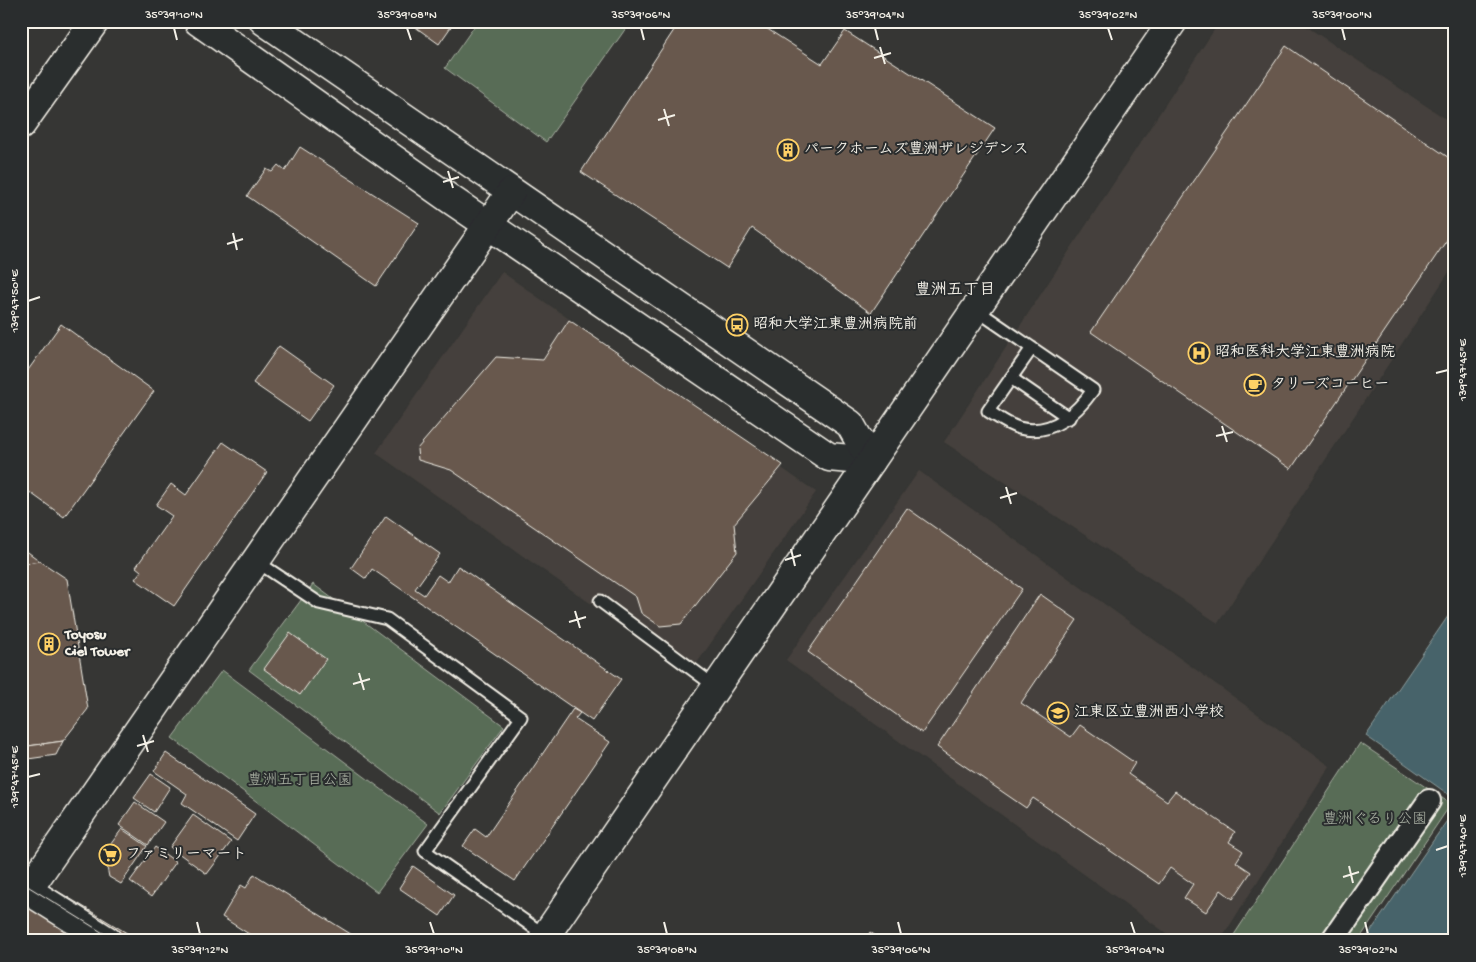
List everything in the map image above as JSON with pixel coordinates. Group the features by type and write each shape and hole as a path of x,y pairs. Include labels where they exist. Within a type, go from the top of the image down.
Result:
{"street":[{"path":"21,125 96,21"},
{"path":"198,21 488,225 829,457 871,462"},
{"path":"264,21 510,192 850,424 871,462"},
{"path":"544,938 1173,21"},
{"path":"108,941 25,888 256,561 510,192"},
{"path":"1332,941 1428,801"}],"lane":[{"path":"976,309 1093,390 1078,410 1068,418 1052,426 1019,428 988,411 1032,348"},
{"path":"1011,378 1068,418"},
{"path":"256,561 319,603 387,619 522,717 425,851 544,938"},
{"path":"600,600 716,687"}],"shaded area":[{"name":"昭和医科大学江東豊洲病院","path":"1220,21 1298,21 1455,125 1455,263 1218,623 944,442"},
{"path":"502,272 816,492 690,673 376,453"},
{"name":"江東区立豊洲西小学校","path":"919,471 1330,766 1220,941 1177,941 786,660"}],"green space":[{"path":"478,21 631,21 546,142 445,68"},
{"path":"313,584 504,726 440,813 249,670"},
{"name":"豊洲五丁目公園","path":"222,670 428,824 377,892 172,738"},
{"name":"豊洲ぐるり公園","path":"1360,743 1451,804 1358,941 1230,941"}],"water":[{"path":"1455,606 1455,799 1366,736"},
{"path":"1455,809 1455,941 1364,941"}],"building":[{"path":"407,21 455,21 439,44"},
{"name":"パークホームズ豊洲ザレジデンス","path":"680,21 755,21 822,64 845,31 995,128 871,313 752,228 727,268 581,172"},
{"path":"1286,46 1455,162 1455,228 1291,469 1091,332"},
{"path":"300,147 419,223 376,286 247,196 266,169 272,172 278,165 285,171"},
{"path":"569,320 783,465 734,524 737,552 681,624 660,626 641,613 636,597 451,470 418,460 417,449 496,357 543,360"},
{"path":"61,324 154,391 64,517 21,486 21,380"},
{"path":"279,346 334,385 308,421 253,383"},
{"path":"223,442 267,472 174,606 135,579 141,571 136,567 172,516 156,505 171,484 186,495"},
{"path":"907,508 1022,589 922,733 808,652"},
{"path":"386,516 440,554 415,589 424,595 438,575 448,582 458,566 621,679 592,721 372,569 366,579 351,568"},
{"path":"21,547 40,561 21,564"},
{"name":"Toyosu Ciel Tower","path":"40,561 67,579 88,709 63,741 21,747 21,564"},
{"path":"1040,594 1077,620 1021,703 1071,737 1080,725 1135,763 1128,774 1167,801 1175,791 1235,832 1229,842 1243,851 1236,862 1251,872 1233,899 1221,890 1206,912 1184,898 1193,884 1170,868 1159,884 1033,798 1026,808 937,747"},
{"path":"290,633 326,659 300,695 264,669"},
{"path":"573,709 580,713 575,719 610,742 515,881 463,846 475,829 486,837"},
{"path":"63,741 56,755 21,760 21,747"},
{"path":"166,753 255,814 237,841 182,803 187,794 154,771"},
{"path":"151,774 170,787 154,812 134,798"},
{"path":"135,802 164,822 148,845 119,825"},
{"path":"193,815 231,842 207,874 170,847"},
{"path":"122,829 147,846 121,884 109,877 104,853"},
{"path":"155,847 176,862 151,897 130,881"},
{"path":"413,866 454,895 440,916 399,888"},
{"path":"21,869 140,941 21,941"},
{"path":"254,874 362,941 260,941 222,917 241,885 246,888"},
{"path":"870,932 883,941 865,941"}],"tram line":[{"path":"21,882 116,941"}],"place":[{"name":"パークホームズ豊洲ザレジデンス","path":"788,150"},
{"name":"昭和大学江東豊洲病院前","path":"737,325"},
{"name":"昭和医科大学江東豊洲病院","path":"1199,353"},
{"name":"タリーズコーヒー","path":"1255,385"},
{"name":"Toyosu Ciel Tower","path":"49,644"},
{"name":"江東区立豊洲西小学校","path":"1058,713"},
{"name":"ファミリーマート","path":"110,855"}],"district":[{"name":"豊洲五丁目","path":"955,291"}]}
